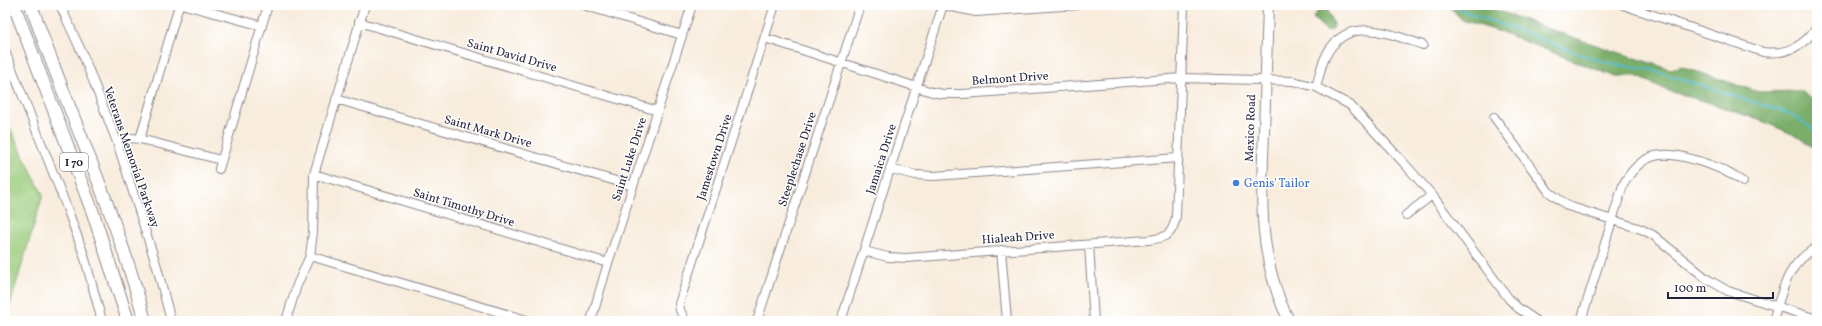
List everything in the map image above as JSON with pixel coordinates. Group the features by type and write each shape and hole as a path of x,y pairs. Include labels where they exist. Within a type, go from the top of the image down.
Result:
{"highway":[{"name":"I 70","path":"14,5 93,214 128,321"},
{"name":"I 70","path":"31,5 108,203 132,275 145,321"}],"main road":[{"name":"Mexico Road","path":"1268,5 1261,188 1263,224 1270,268 1288,321"}],"street":[{"name":"Veterans Memorial Parkway","path":"60,5 83,55 116,142 157,267 171,321"},
{"path":"140,139 179,5"},
{"path":"185,5 262,26"},
{"path":"116,142 131,138 140,139 220,164 268,5"},
{"path":"286,321 297,285 310,256 313,232 314,174 365,5"},
{"path":"583,5 682,35"},
{"name":"Saint Luke Drive","path":"591,321 608,263 692,5"},
{"name":"Jamestown Drive","path":"683,318 680,310 680,299 775,5"},
{"name":"Steeplechase Drive","path":"757,321 860,5"},
{"path":"943,5 976,12 1078,5"},
{"name":"Jamaica Drive","path":"841,321 943,5"},
{"path":"890,169 916,175 934,176 1178,158 1184,5"},
{"path":"1624,5 1763,52 1772,53 1792,50 1816,31"},
{"name":"Saint David Drive","path":"359,22 658,110"},
{"path":"1316,87 1324,61 1332,47 1337,41 1354,32 1374,30 1423,45"},
{"name":"Belmont Drive","path":"765,38 943,94 963,94 1182,78 1293,81 1316,87 1350,105 1432,195 1509,299 1518,308 1537,321"},
{"path":"5,51 84,255 102,321"},
{"name":"Saint Mark Drive","path":"336,99 633,186"},
{"path":"1494,117 1549,192 1557,200 1568,206 1641,229 1653,235 1707,279 1722,288 1817,319"},
{"path":"1581,321 1623,185 1628,176 1642,162 1655,155 1676,154 1731,173 1743,182"},
{"name":"Hialeah Drive","path":"864,251 888,257 908,258 1156,239 1166,236 1172,230 1176,216 1178,158"},
{"name":"Saint Timothy Drive","path":"314,174 608,263"},
{"path":"1406,215 1432,195"},
{"path":"1089,245 1094,321"},
{"path":"1773,321 1785,281 1791,270 1799,260 1817,247"},
{"path":"1001,250 1007,321"},
{"path":"310,256 530,321"}],"green space":[{"path":"1324,5 1330,5 1328,11 1334,27 1331,30 1326,30 1313,18 1317,12 1324,9"},
{"path":"1448,5 1482,5 1672,70 1680,66 1759,92 1801,91 1817,103 1817,150 1799,137 1762,121 1669,91 1636,76 1613,76 1501,32 1462,20"},
{"path":"5,118 43,195 5,321"}],"waterway":[{"path":"1454,5 1458,9 1591,58 1619,65 1649,69 1791,114 1817,132"}],"place":[{"name":"Genis' Tailor","path":"1236,183"}]}
